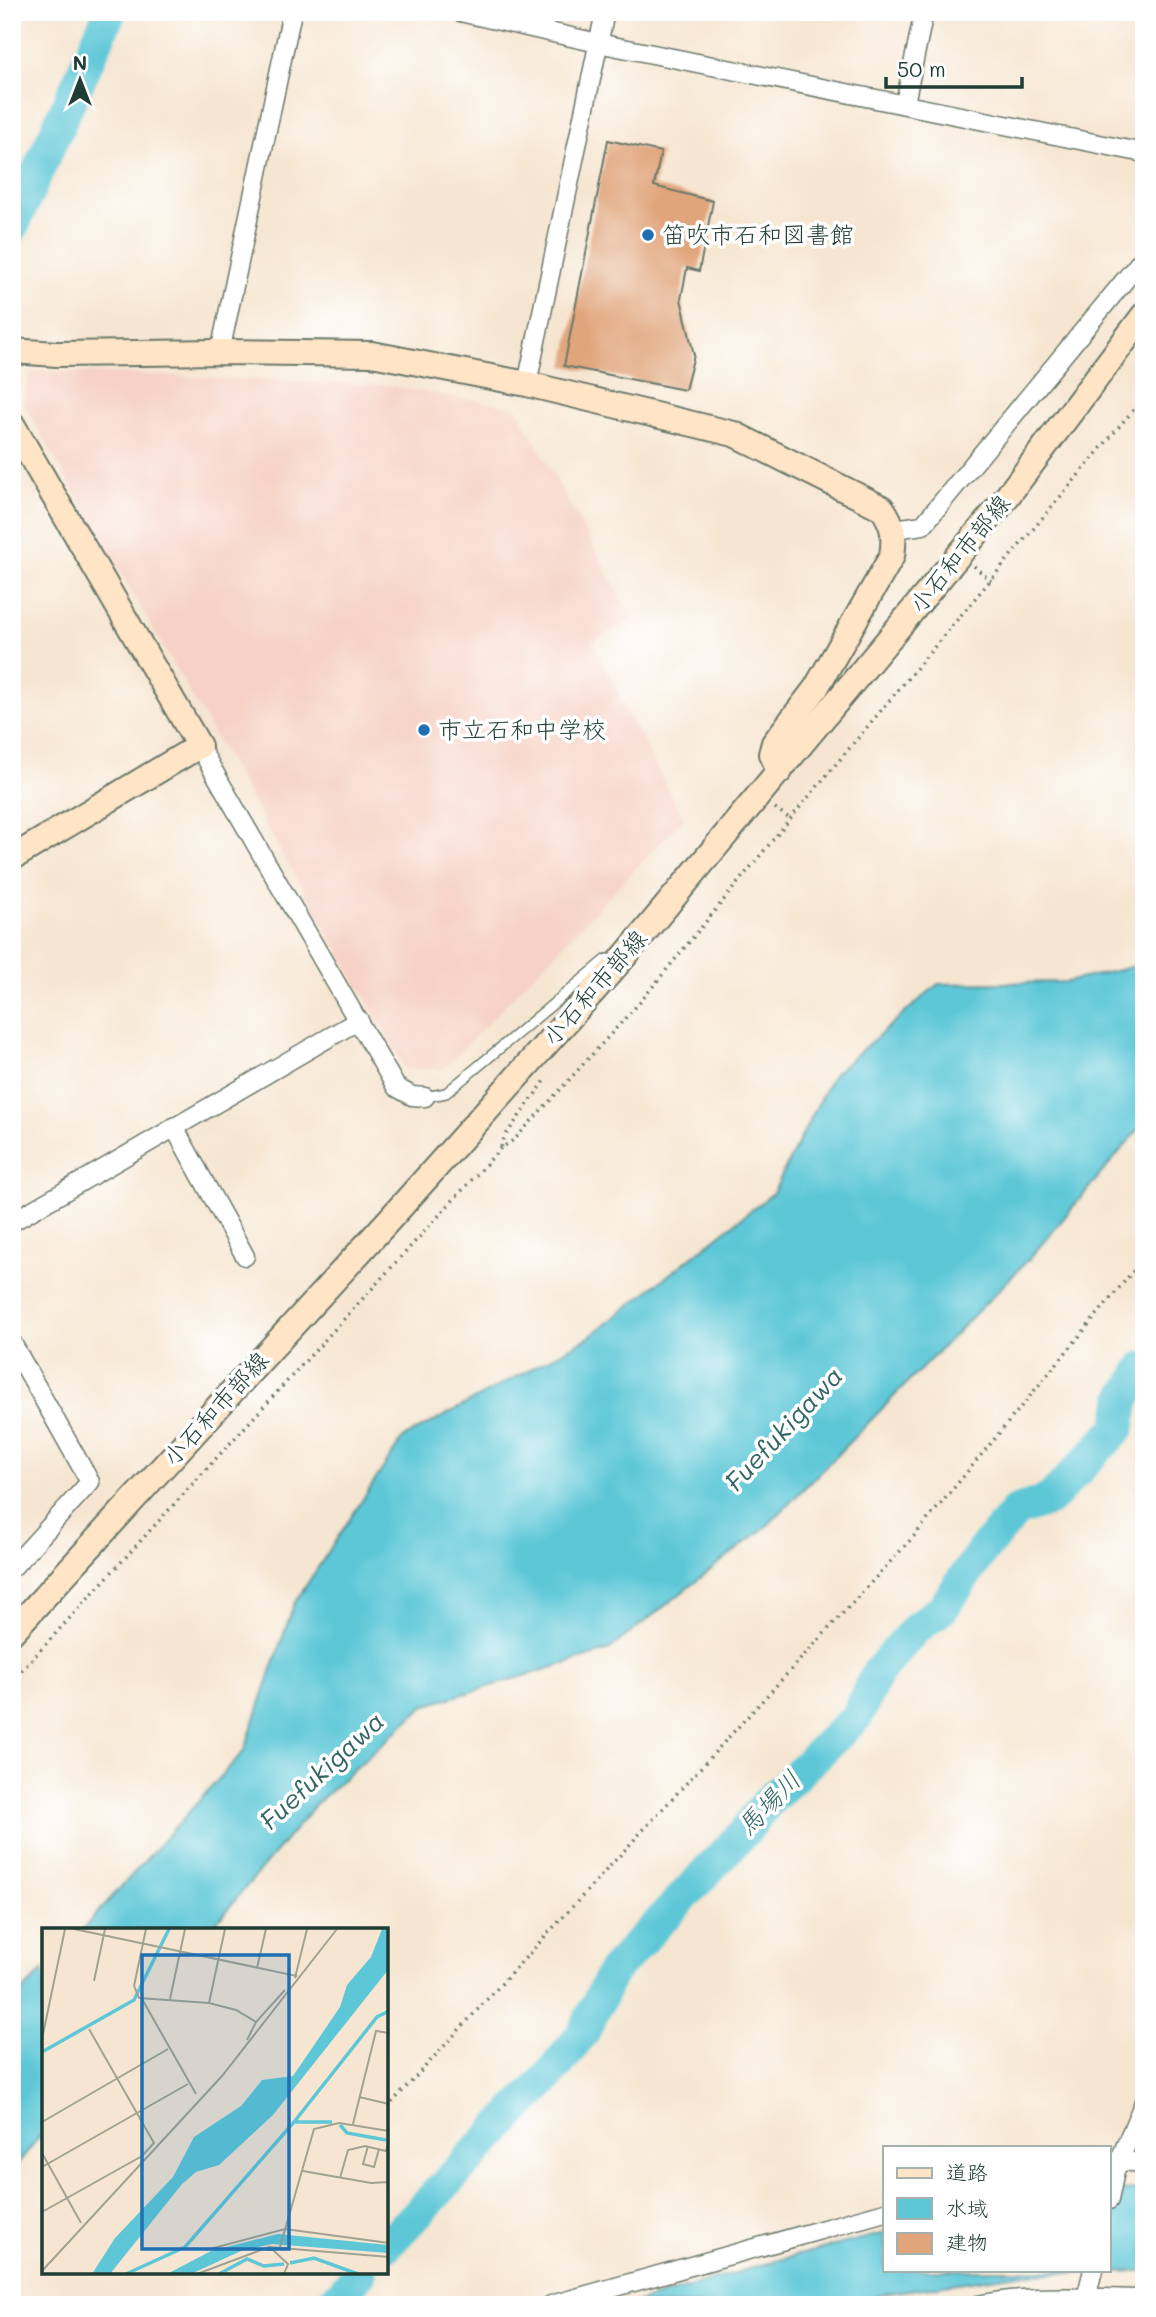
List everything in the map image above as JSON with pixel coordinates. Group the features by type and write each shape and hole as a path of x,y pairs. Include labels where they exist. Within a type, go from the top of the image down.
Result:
{"street":[{"path":"220,352 292,12"},
{"path":"460,12 598,43 1144,153"},
{"path":"527,384 605,12"},
{"path":"905,103 924,12"},
{"path":"894,529 923,525 1144,257"},
{"name":"小石和市部線","path":"12,1632 389,1220 623,958 1003,502 1144,315"},
{"path":"12,351 57,354 372,354 527,384 734,434 882,508 894,529 892,556 817,688 774,743 771,754 780,771"},
{"path":"12,424 397,1087 412,1096 425,1097"},
{"path":"12,858 199,746"},
{"path":"12,1222 359,1020"},
{"path":"174,1127 246,1256"},
{"path":"12,1343 90,1482 12,1568"},
{"path":"1110,2194 1115,2165 1144,2102"},
{"path":"1115,2165 1144,2163"},
{"path":"551,2305 883,2213"},
{"path":"978,2305 1090,2284 1144,2300"}],"lane":[{"path":"425,1097 446,1093 609,958 623,958"}],"path":[{"path":"12,1681 500,1149 515,1139 641,1001 1144,397"},
{"path":"972,565 991,580"},
{"path":"769,804 790,819"},
{"path":"388,2107 915,1535 1144,1258"}],"shaded area":[{"name":"市立石和中学校","path":"32,370 383,385 516,407 633,618 592,642 683,819 444,1069 406,1069 22,401"}],"water":[{"name":"Fuefukigawa","path":"1144,964 1144,1123 1030,1258 768,1525 607,1651 424,1706 316,1804 212,1928 84,1928 244,1751 294,1604 403,1438 588,1338 773,1193 832,1076 938,984 1067,982"},
{"path":"42,1972 42,2134 12,2171 12,2002"},
{"path":"1144,2190 1144,2271 1110,2272 1110,2191"},
{"path":"883,2234 883,2272 1102,2272 1019,2274 883,2294 851,2305 630,2305 778,2260"}],"building":[{"name":"笛吹市石和図書館","path":"608,140 661,152 654,186 713,201 699,271 687,268 681,299 694,355 685,390 564,366"}],"waterway":[{"path":"12,228 110,12"},
{"name":"馬場川","path":"388,2244 548,2077 583,2033 613,1971 745,1831 767,1803 857,1716 877,1673 915,1629 943,1608 982,1551 1016,1511 1049,1500 1119,1427 1124,1399 1144,1367"},
{"name":"馬場川","path":"328,2305 358,2275"}],"place":[{"name":"笛吹市石和図書館","path":"648,235"},
{"name":"市立石和中学校","path":"424,730"}]}
